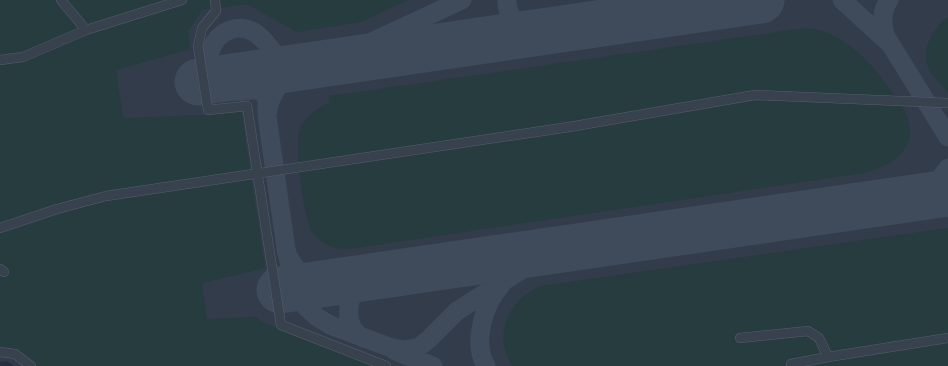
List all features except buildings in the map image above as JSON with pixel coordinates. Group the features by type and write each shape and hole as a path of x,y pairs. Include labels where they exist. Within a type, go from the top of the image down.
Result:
{"lane":[{"path":"61,0 86,30"},
{"path":"0,60 22,57 86,30 182,0"},
{"path":"214,0 216,11 202,28 198,46 208,110 247,106 281,325 386,366"},
{"path":"0,228 57,209 106,196 569,127 755,95 948,103"},
{"path":"740,338 808,331 819,338 828,356"},
{"path":"791,364 828,356 948,338"},
{"path":"0,352 15,354 31,366"},
{"path":"0,356 11,357 24,366"}],"shaded area":[{"path":"0,0 948,0 948,366 14,366 7,361 0,362"}],"green space":[{"path":"0,0 408,0 361,22 297,32 247,4 202,10 188,31 190,49 116,70 123,118 203,115 241,110 265,268 202,283 207,319 256,317 264,323 374,366 37,366 17,352 0,349"},
{"path":"948,17 948,92 929,70 926,60 926,53 927,46 934,32"},
{"path":"805,28 830,34 852,47 871,65 901,104 907,116 910,128 909,138 906,147 893,161 864,173 349,249 328,245 319,240 312,231 305,212 300,180 298,137 302,124 308,116 329,103 329,96"},
{"path":"948,228 948,366 513,366 507,354 504,343 504,331 507,319 513,309 520,299 541,286"}],"taxiway":[{"path":"326,63 462,0"},
{"path":"507,0 508,9 511,16 522,26 536,30 552,30"},
{"path":"719,6 737,0"},
{"path":"842,0 888,42"},
{"path":"889,0 883,14 883,27 886,37 948,137"},
{"path":"267,114 267,100 263,92 258,90 234,91 222,86 213,77 209,66 209,55 213,44 220,36 230,30 242,28 257,34 271,49 280,64 281,72 276,88"},
{"path":"311,66 294,73 281,84 272,98 267,116 286,249 295,288 306,307 317,317 330,325 389,347 403,350 418,348 457,311 551,251"},
{"path":"912,198 933,188 948,168"},
{"path":"290,259 298,271 309,278 322,282 337,282"},
{"path":"363,338 352,327 349,319 352,296 362,283 382,275"},
{"path":"486,366 480,346 482,324 490,302 501,285"},
{"path":"395,351 433,366"}],"runway":[{"path":"198,82 761,0"},
{"path":"280,290 948,193"}]}
